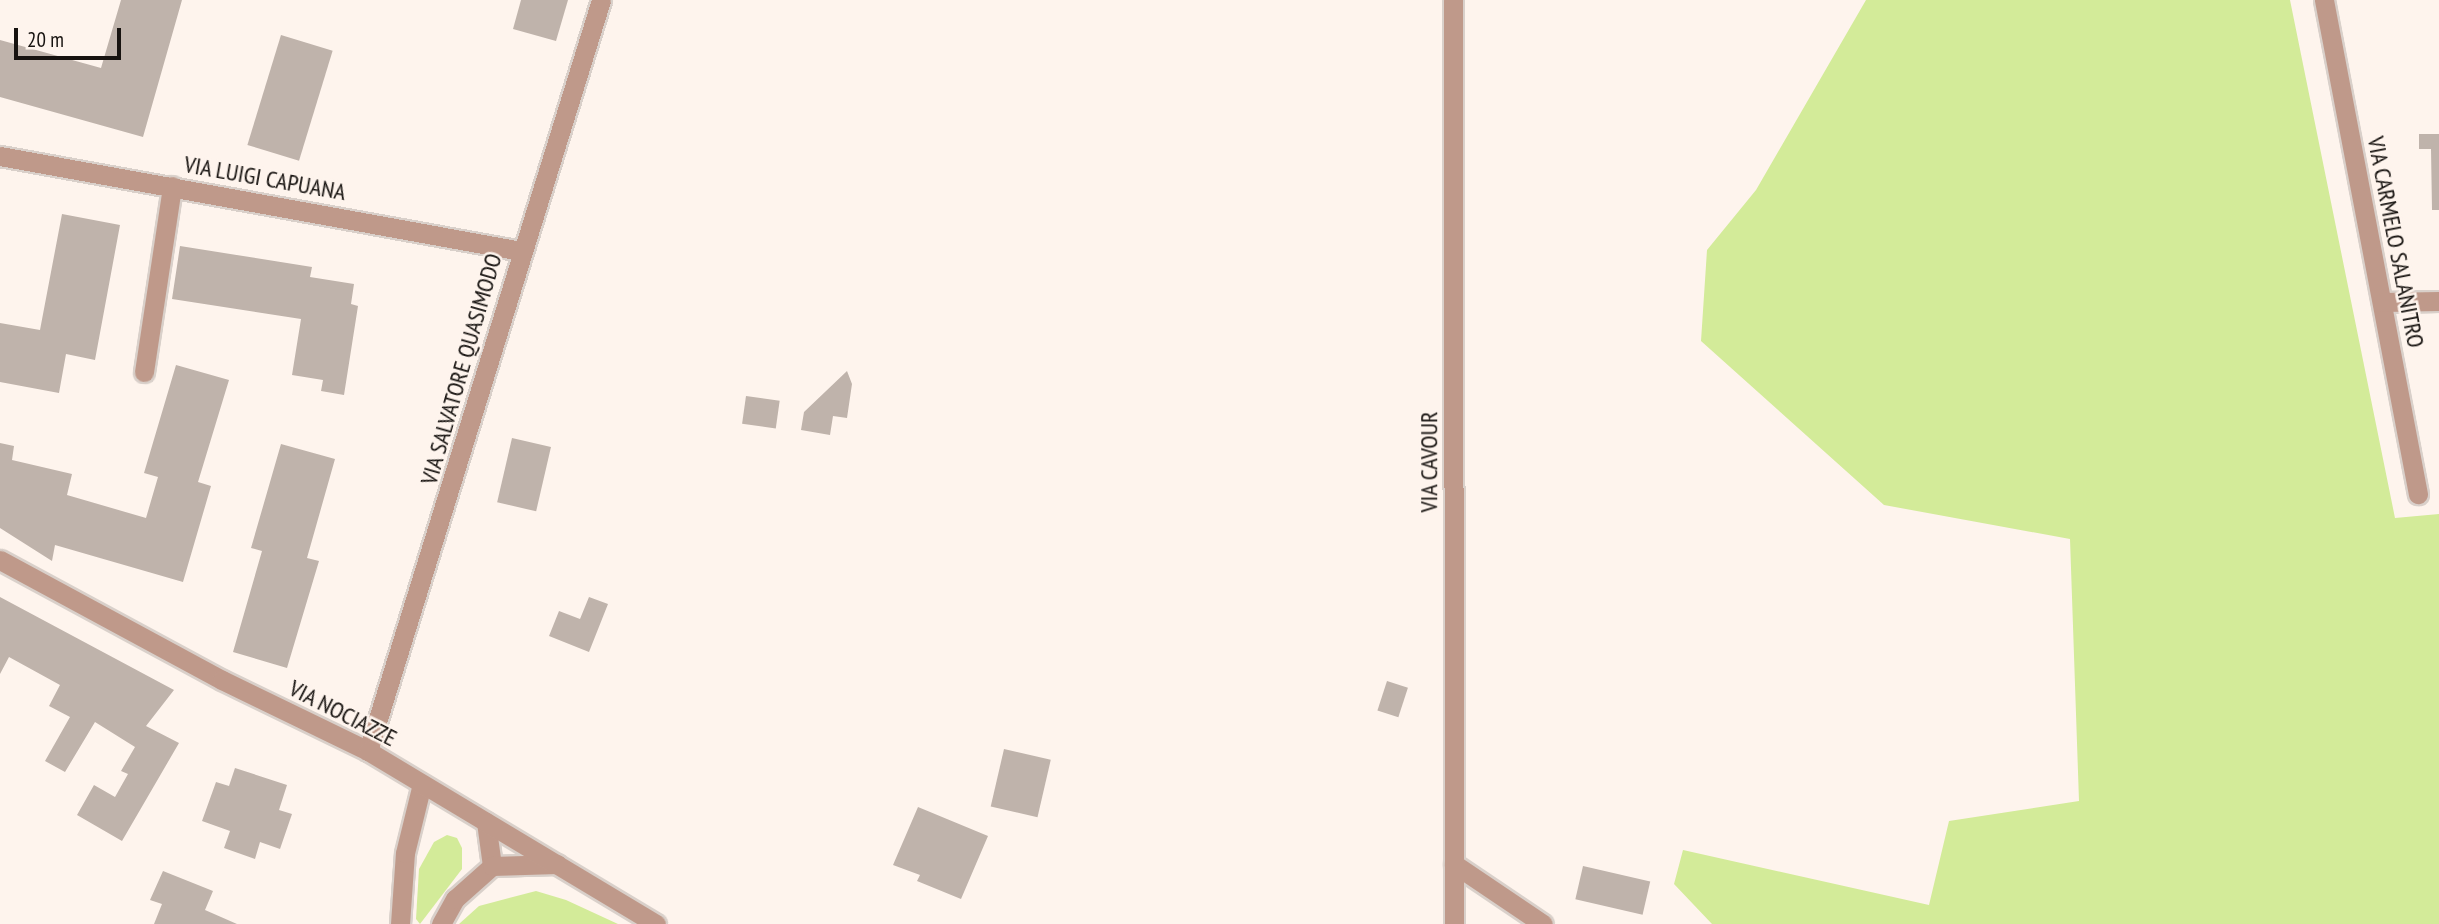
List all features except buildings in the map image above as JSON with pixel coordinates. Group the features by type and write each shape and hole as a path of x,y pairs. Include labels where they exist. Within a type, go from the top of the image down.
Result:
{"street":[{"name":"VIA SALVATORE QUASIMODO","path":"368,751 601,0"},
{"name":"VIA CAVOUR","path":"1453,0 1454,924"},
{"name":"VIA CARMELO SALANITRO","path":"2324,0 2418,494"},
{"name":"VIA LUIGI CAPUANA","path":"0,156 342,216 521,251"},
{"path":"144,372 172,186"},
{"path":"2383,302 2439,301"},
{"name":"VIA NOCIAZZE","path":"0,560 222,680 368,751 656,924"},
{"path":"400,924 405,853 422,784"},
{"path":"486,822 492,866"},
{"path":"441,924 454,899 492,866 557,864"},
{"path":"1454,864 1543,924"}],"green space":[{"path":"1866,0 2290,0 2395,518 2439,514 2439,924 1712,924 1674,884 1683,850 1929,905 1949,821 2079,801 2070,539 1884,505 1701,341 1707,250 1756,190"},
{"path":"447,835 457,838 462,848 462,869 420,924 416,919 419,869 434,842"},
{"path":"536,891 566,900 618,924 459,924 479,906"}]}
